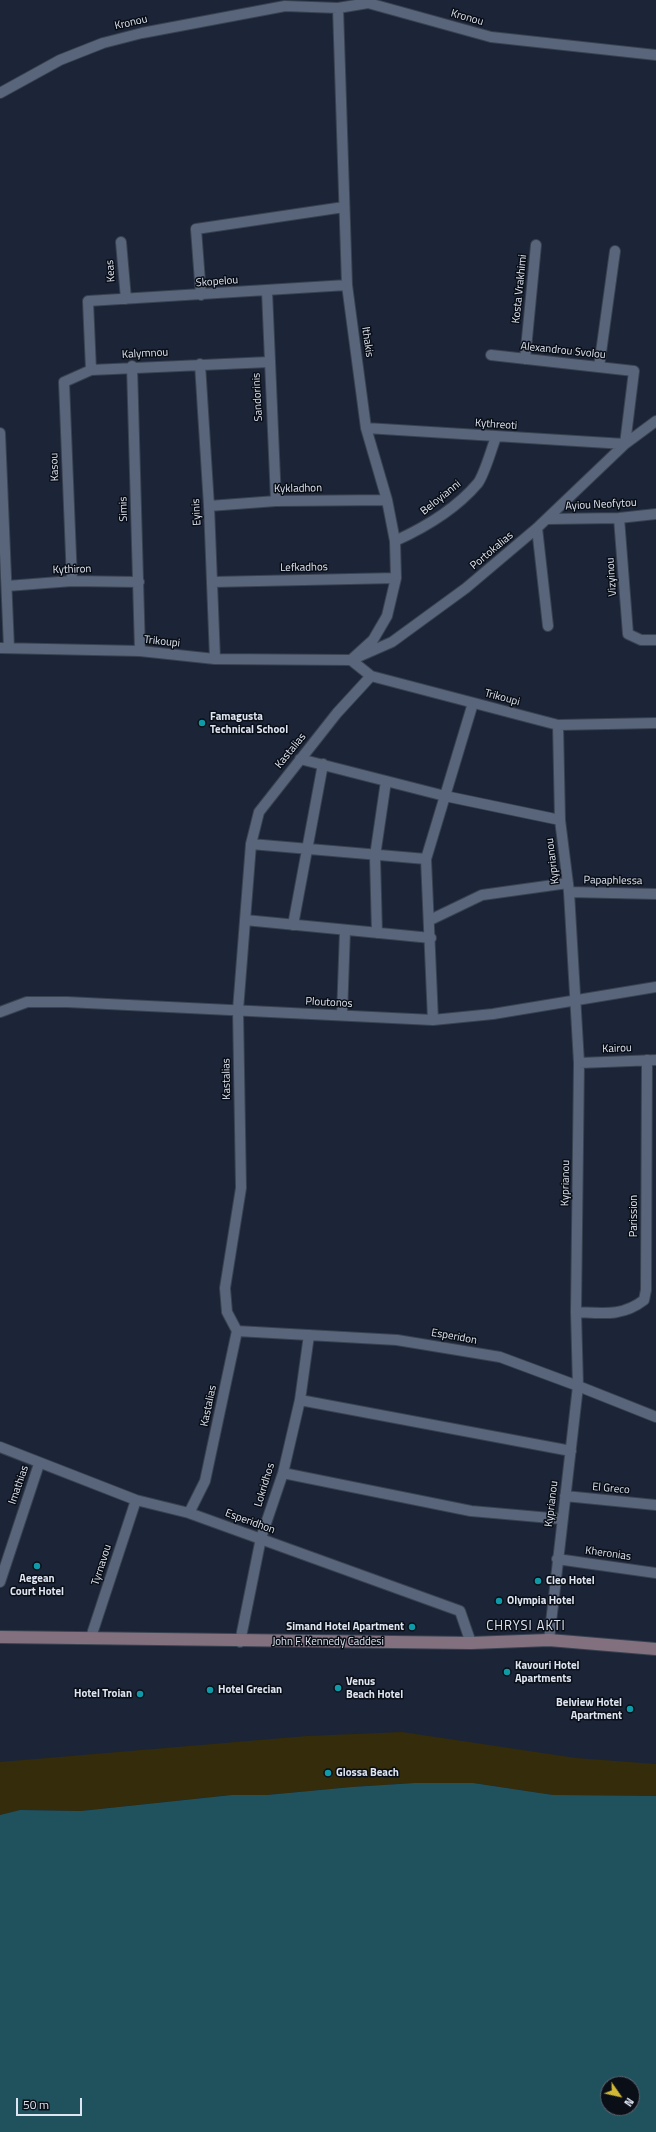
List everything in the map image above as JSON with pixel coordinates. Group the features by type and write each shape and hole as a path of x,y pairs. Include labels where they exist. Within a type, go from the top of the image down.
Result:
{"street":[{"name":"Kronou","path":"0,93 60,60 103,43 142,32 285,6 338,8 368,3 491,37 656,55"},
{"name":"Ithakis","path":"338,8 347,285 366,428 387,500 395,541 396,578 387,616 373,640 351,660"},
{"path":"201,295 196,229 344,207"},
{"name":"Keas","path":"121,242 126,299"},
{"name":"Kosta Vrakhimi","path":"525,359 536,245"},
{"path":"599,367 615,251"},
{"name":"Skopelou","path":"91,370 88,301 347,285"},
{"name":"Sandorinis","path":"267,291 268,362 276,501"},
{"name":"Alexandrou Svolou","path":"491,355 634,371 625,444"},
{"name":"Kalymnou","path":"91,370 132,366 268,362"},
{"name":"Eyinis","path":"200,364 209,506 215,659"},
{"name":"Simis","path":"132,366 140,651"},
{"name":"Kasou","path":"72,581 64,382 91,370"},
{"name":"Portokalias","path":"322,661 351,660 392,642 466,588 547,519 625,444 656,421"},
{"name":"Kythreoti","path":"366,428 625,444"},
{"path":"0,433 7,586 4,648"},
{"name":"Beloyianni","path":"395,541 421,530 447,512 478,482 496,437"},
{"name":"Kykladhon","path":"209,506 276,501 387,500"},
{"name":"Ayiou Neofytou","path":"547,519 619,518 656,514"},
{"name":"Vizyinou","path":"619,518 628,634 641,640 656,640"},
{"path":"537,528 548,626"},
{"name":"Lefkadhos","path":"212,582 396,578"},
{"name":"Kythiron","path":"7,586 72,581 139,582"},
{"name":"Trikoupi","path":"4,648 140,651 215,659 322,661"},
{"name":"Trikoupi","path":"351,660 371,676 558,725 656,723"},
{"name":"Kastalias","path":"189,1513 205,1481 237,1331 227,1312 225,1288 241,1188 238,1010 251,844 259,812 300,759 371,676"},
{"path":"433,1020 431,938 426,859 473,703"},
{"name":"Kyprianou","path":"549,1640 557,1559 578,1386 576,1312 579,1063 568,888 560,820 558,725"},
{"path":"300,759 445,796 560,820"},
{"path":"293,925 323,764"},
{"path":"377,933 375,856 386,780"},
{"path":"251,844 375,856 426,859"},
{"name":"Papaphlessa","path":"430,920 482,895 568,888 656,894"},
{"path":"245,920 431,938"},
{"path":"342,1015 345,930"},
{"name":"Ploutonos","path":"0,1012 27,1002 67,1002 433,1020 493,1014 576,999 656,987"},
{"name":"Kairou","path":"579,1063 652,1060"},
{"name":"Parission","path":"576,1312 610,1314 632,1309 644,1300 646,1290 651,1194 652,1060"},
{"name":"Esperidon","path":"237,1331 397,1340 500,1357 656,1417"},
{"name":"Lokridhos","path":"240,1642 261,1538 283,1473 300,1400 309,1335"},
{"path":"300,1400 571,1451"},
{"name":"Esperidhon","path":"0,1447 39,1464 136,1500 189,1513 460,1611 471,1643"},
{"name":"Imathias","path":"0,1582 39,1464"},
{"path":"283,1473 471,1511 562,1519"},
{"name":"El Greco","path":"565,1496 656,1505"},
{"name":"Tyrnavou","path":"91,1637 136,1500"},
{"name":"Kheronias","path":"557,1559 656,1573"},
{"name":"John F. Kennedy Caddesi","path":"0,1637 91,1637 240,1642 471,1643 549,1640 656,1649"}],"sand":[{"name":"Glossa Beach","path":"402,1732 576,1758 656,1764 656,1796 553,1795 473,1783 415,1783 267,1795 231,1795 81,1811 20,1810 0,1815 0,1762 307,1736"}],"shaded area":[{"path":"415,1783 473,1783 553,1795 656,1796 656,2132 0,2132 0,1815 20,1810 81,1811 232,1795 267,1795"}],"place":[{"name":"Famagusta Technical School","path":"202,723"},
{"name":"Aegean Court Hotel","path":"37,1566"},
{"name":"Cleo Hotel","path":"538,1581"},
{"name":"Olympia Hotel","path":"499,1601"},
{"name":"Simand Hotel Apartment","path":"412,1627"},
{"name":"Kavouri Hotel Apartments","path":"507,1672"},
{"name":"Venus Beach Hotel","path":"338,1688"},
{"name":"Hotel Grecian","path":"210,1690"},
{"name":"Hotel Troian","path":"140,1694"},
{"name":"Belview Hotel Apartment","path":"630,1709"},
{"name":"Glossa Beach","path":"328,1773"}],"district":[{"name":"CHRYSI AKTI","path":"526,1627"}]}
